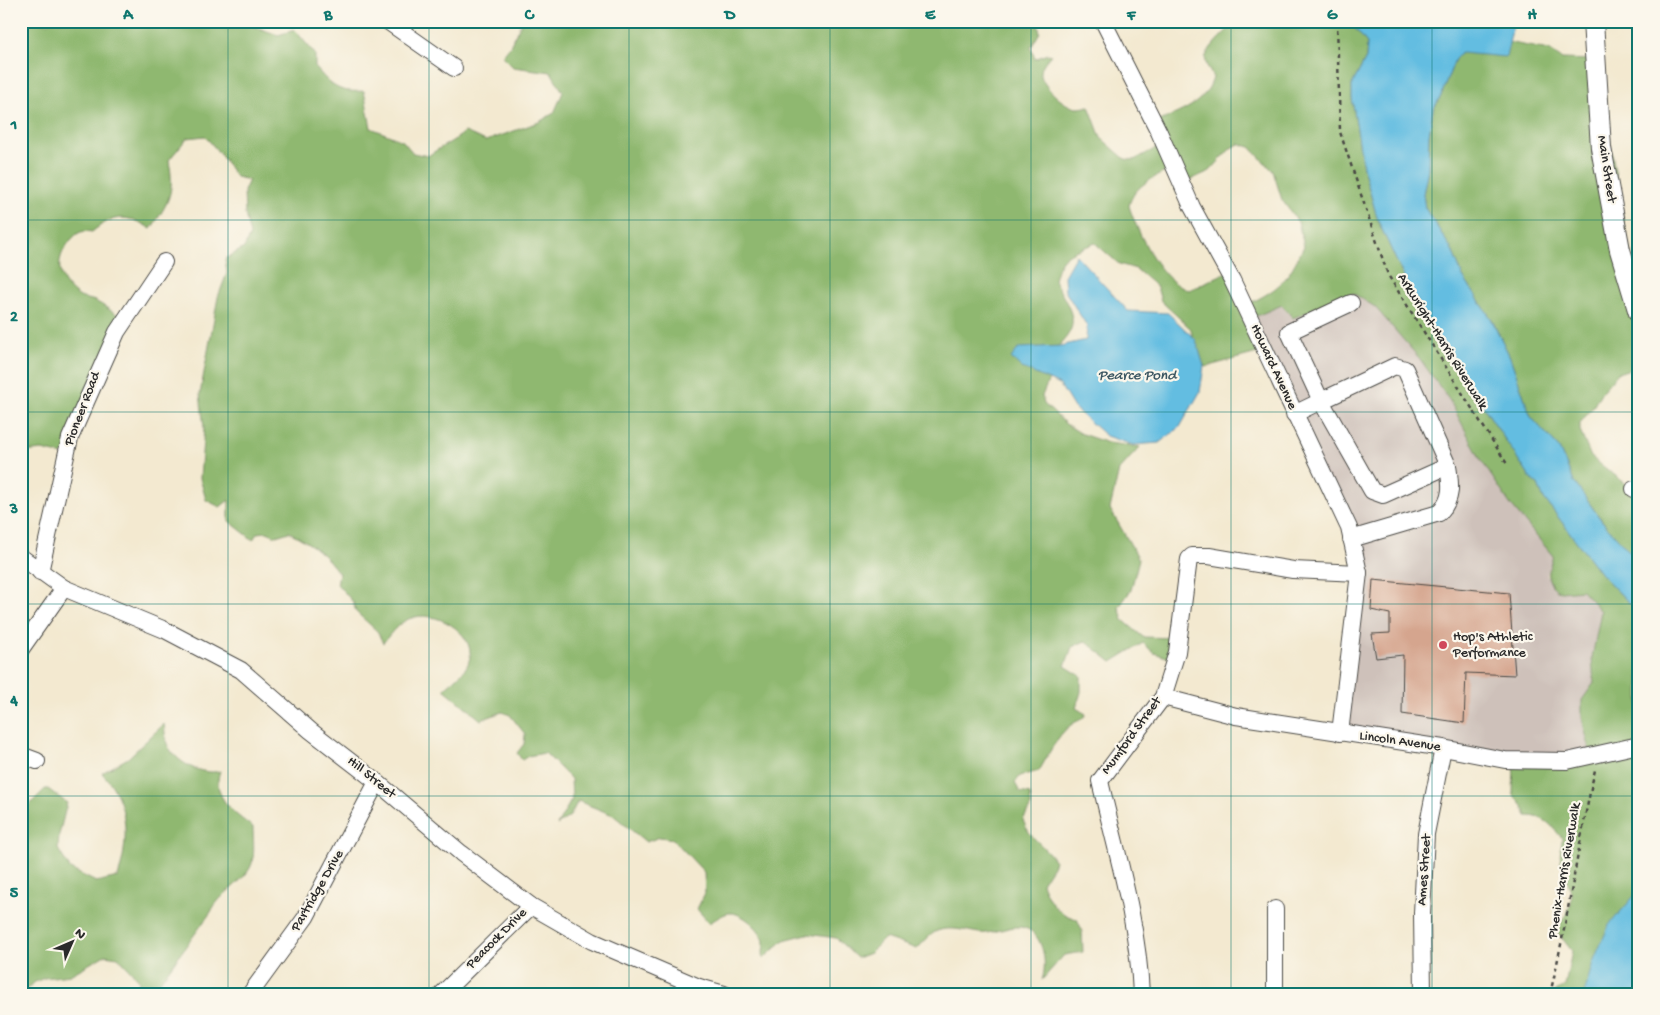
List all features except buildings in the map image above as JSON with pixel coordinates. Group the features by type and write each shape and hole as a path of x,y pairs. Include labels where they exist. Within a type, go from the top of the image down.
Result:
{"main road":[{"name":"Main Street","path":"1593,21 1601,148 1620,250 1639,313"}],"street":[{"path":"387,21 454,68"},
{"name":"Howard Avenue","path":"1103,21 1159,132 1192,207 1232,280 1349,528 1359,573 1340,733"},
{"name":"Pioneer Road","path":"40,572 70,438 117,332 164,262"},
{"path":"1351,303 1289,332 1321,401 1372,490 1383,495 1448,466"},
{"path":"1294,414 1394,366 1405,369 1448,466 1450,482 1448,504 1439,513 1351,539"},
{"name":"Mumford Street","path":"1141,994 1140,957 1100,780 1163,696 1177,652 1189,559 1192,556 1209,556 1293,570 1359,573"},
{"name":"Hill Street","path":"21,557 64,588 165,630 241,670 311,732 376,782 461,853 531,906 592,940 699,987 724,994"},
{"path":"21,649 64,588"},
{"name":"Lincoln Avenue","path":"1163,696 1236,716 1443,748 1505,760 1567,761 1639,744"},
{"name":"Ames Street","path":"1423,994 1422,913 1426,834 1443,748"},
{"path":"21,755 38,761"},
{"name":"Partridge Drive","path":"250,994 306,917 376,782"},
{"name":"Peacock Drive","path":"442,994 531,906"},
{"path":"1275,909 1275,994"}],"path":[{"name":"Arkwright-Harris Riverwalk","path":"1337,21 1340,132 1388,275 1507,464"},
{"name":"Phenix-Harris Riverwalk","path":"1550,994 1564,938 1583,820 1599,754"}],"shaded area":[{"path":"1353,293 1376,307 1420,359 1450,401 1481,460 1510,504 1553,556 1547,575 1561,592 1582,590 1601,611 1592,658 1594,683 1582,718 1591,755 1563,762 1346,733 1360,570 1254,317 1283,304 1293,318"}],"green space":[{"path":"21,21 48,23 50,21 249,21 253,26 278,35 295,30 315,54 315,67 326,79 336,87 347,91 364,91 371,128 403,141 413,153 428,156 465,132 486,141 539,122 554,113 563,92 551,72 513,67 502,56 510,46 522,21 1034,21 1038,24 1040,32 1031,48 1035,59 1047,54 1051,55 1041,69 1041,75 1046,85 1061,100 1072,107 1089,106 1101,138 1125,159 1134,160 1164,144 1157,122 1191,106 1204,94 1213,78 1205,58 1215,42 1237,21 1349,21 1367,43 1366,58 1352,85 1352,98 1363,167 1378,221 1408,286 1443,345 1531,479 1538,485 1543,497 1601,574 1639,613 1639,890 1584,994 1551,994 1565,986 1572,951 1555,929 1569,910 1571,903 1570,889 1560,858 1562,838 1551,825 1539,818 1527,816 1523,806 1513,794 1514,761 1591,755 1582,718 1582,700 1594,683 1592,658 1601,611 1582,590 1561,592 1552,585 1549,572 1553,556 1510,504 1481,460 1450,401 1420,359 1375,307 1353,293 1293,318 1282,305 1254,317 1265,351 1205,367 1194,346 1191,329 1161,301 1157,287 1136,269 1119,264 1095,243 1068,255 1060,264 1054,280 1068,305 1072,322 1065,338 1044,359 1049,379 1042,396 1044,404 1067,425 1082,434 1108,443 1140,447 1119,470 1110,509 1139,559 1131,590 1119,607 1123,620 1143,637 1178,638 1176,660 1154,653 1143,643 1112,662 1085,641 1072,647 1065,666 1081,676 1081,692 1076,708 1086,714 1061,734 1039,771 1020,776 1015,783 1020,792 1030,794 1031,806 1023,820 1026,827 1055,861 1042,883 1045,890 1059,910 1077,919 1082,930 1083,952 1064,955 1042,980 1044,956 1039,940 1028,929 1020,927 984,933 958,929 937,931 917,949 885,938 870,953 857,958 836,938 807,934 784,940 764,958 763,938 746,919 728,913 709,923 697,909 705,893 704,872 673,839 660,837 646,842 613,815 578,801 570,816 557,825 572,799 571,779 545,753 528,756 522,760 517,753 524,744 525,734 510,715 502,712 481,720 444,689 466,667 470,654 468,644 463,635 455,628 435,618 415,617 401,624 383,643 377,631 356,612 353,602 337,584 339,574 317,550 289,532 276,536 267,532 257,533 253,540 229,521 229,500 220,507 206,500 200,478 204,428 200,394 218,297 227,273 225,259 244,248 250,235 245,214 244,191 249,180 236,177 205,136 187,138 169,160 171,189 169,197 151,229 128,219 114,219 92,232 80,232 67,245 60,259 63,280 80,297 95,301 125,319 63,455 42,450 25,452 21,439","holes":["1239,144 1250,147 1273,171 1282,200 1298,222 1304,246 1293,267 1282,282 1276,288 1246,305 1227,272 1189,290 1179,286 1169,278 1144,242 1129,206 1135,192 1160,174 1174,168 1185,182 1210,171 1231,148"]},
{"path":"1507,42 1549,50 1562,59 1596,60 1639,310 1639,366 1618,373 1602,391 1593,407 1580,423 1580,431 1591,457 1630,487 1639,512 1639,562 1613,535 1575,484 1559,448 1531,417 1510,357 1491,318 1463,277 1452,250 1425,208 1423,194 1428,169 1429,135 1433,110 1441,96 1455,59 1464,50"},
{"path":"164,724 166,742 176,757 197,769 213,772 220,771 218,780 221,796 232,810 253,827 253,855 249,869 245,876 215,905 151,994 132,994 140,981 118,957 105,955 70,975 44,978 35,982 21,994 21,813 45,789 48,789 67,803 59,835 58,849 70,869 96,882 118,877 124,850 125,822 118,796 102,773 128,758"}],"water":[{"path":"1349,21 1514,21 1506,57 1461,53 1455,59 1441,96 1433,110 1429,135 1428,169 1423,194 1425,208 1452,250 1463,277 1491,318 1510,357 1531,417 1559,448 1574,482 1602,521 1639,562 1639,613 1601,574 1543,497 1538,485 1531,479 1443,345 1408,286 1378,221 1363,167 1352,98 1352,85 1366,58 1367,43"},
{"name":"Pearce Pond","path":"1076,255 1128,311 1168,313 1196,340 1204,366 1200,392 1180,427 1159,443 1133,445 1106,436 1074,408 1060,385 1022,368 1011,358 1019,348 1060,346 1086,340 1087,326 1065,291 1064,276"},
{"path":"1639,871 1639,994 1584,994 1593,962 1609,925 1635,895"}],"place":[{"name":"Hop's Athletic Performance","path":"1443,645"}]}
